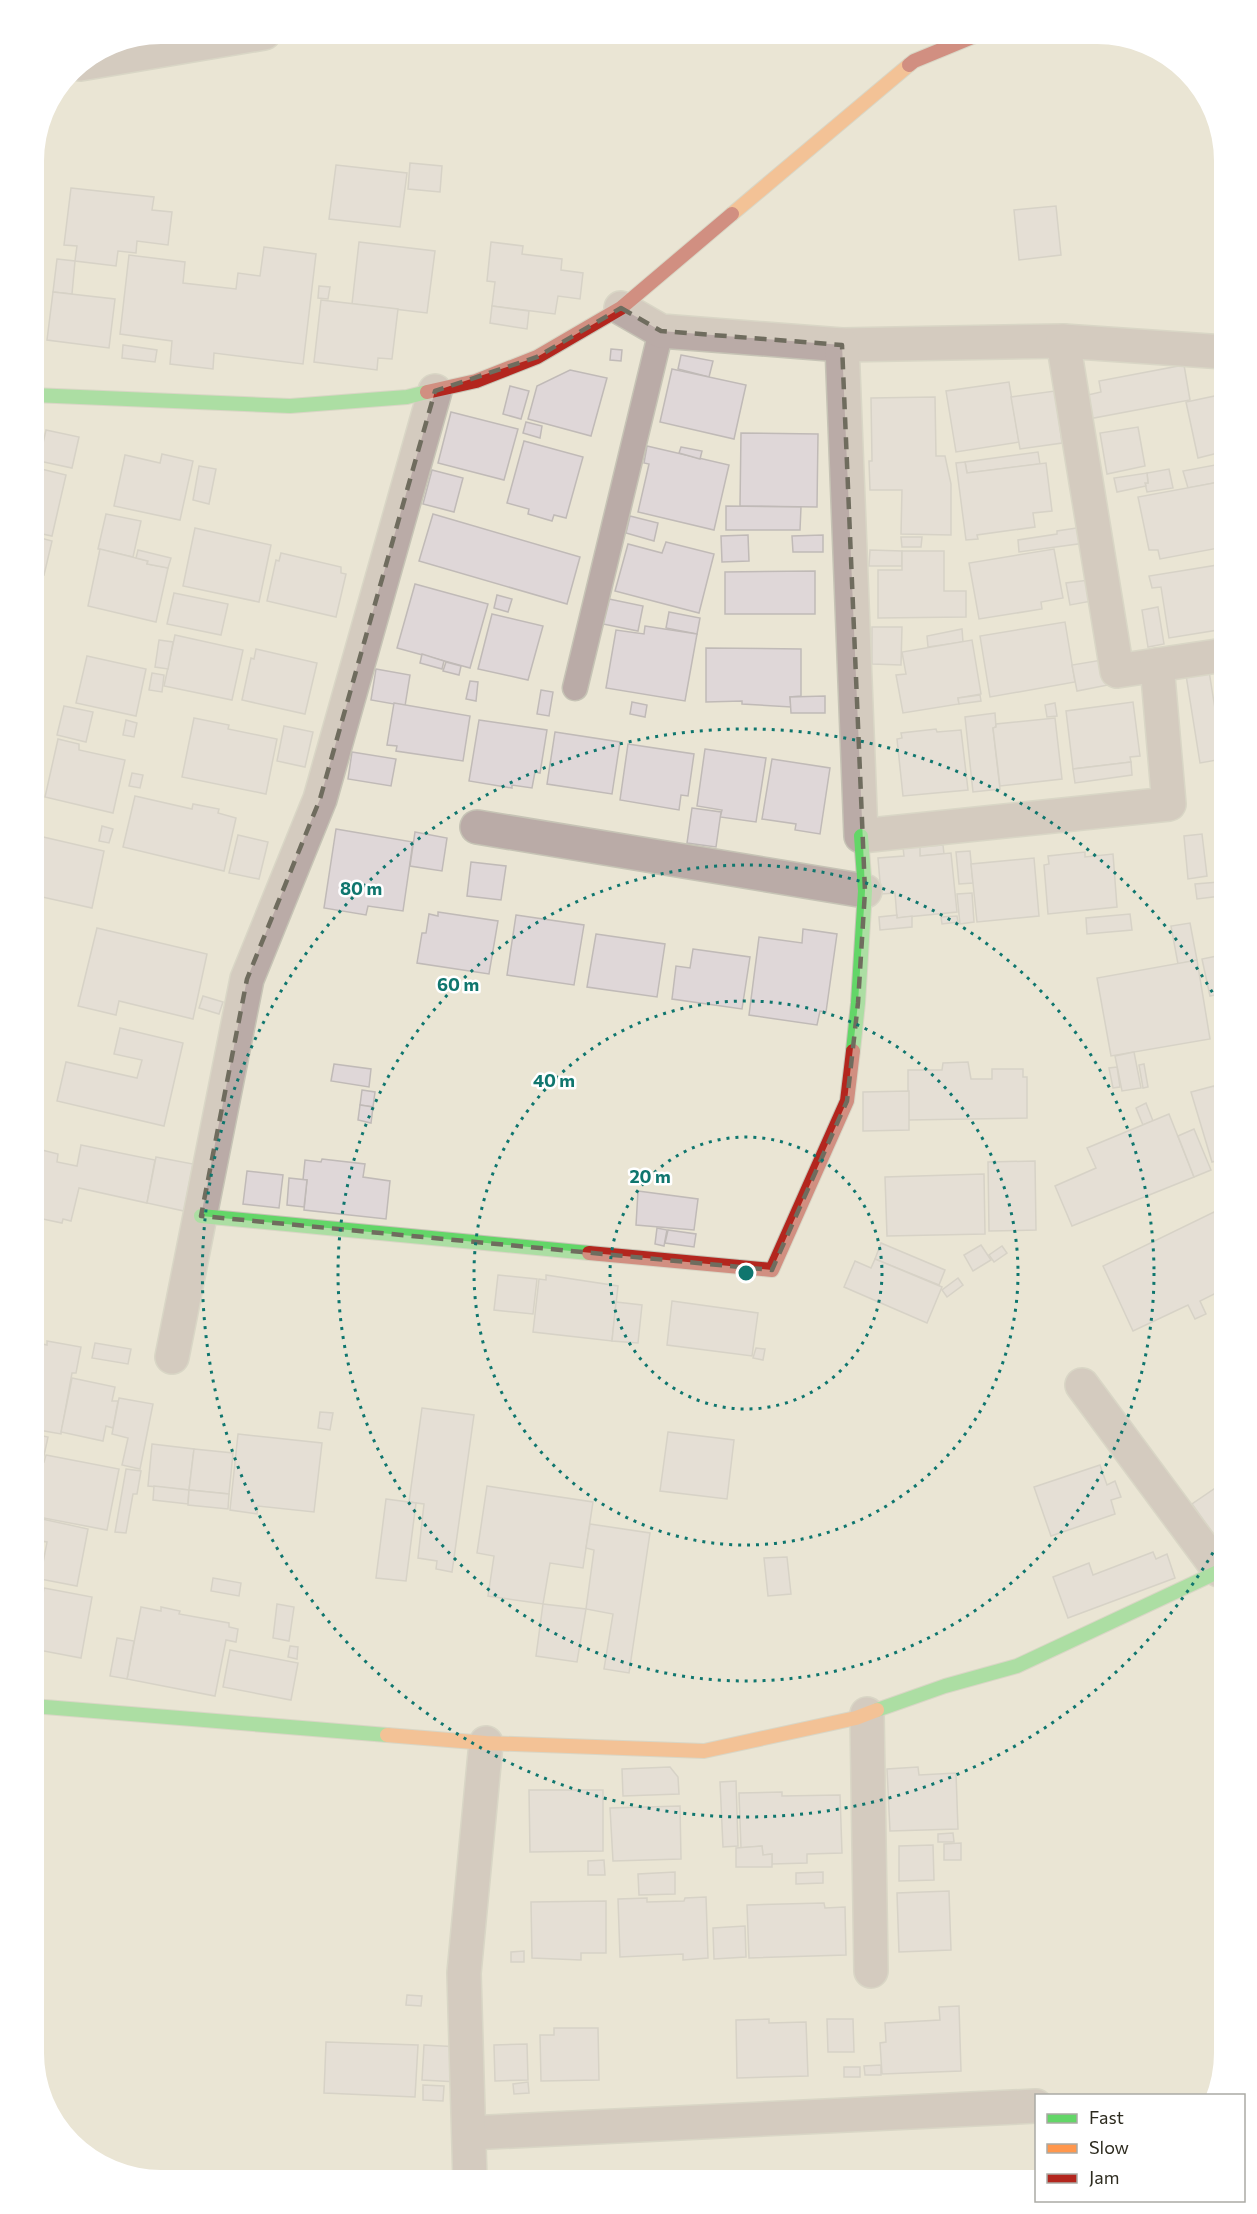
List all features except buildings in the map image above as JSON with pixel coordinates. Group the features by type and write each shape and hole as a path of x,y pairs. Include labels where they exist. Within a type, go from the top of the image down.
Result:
{"street":[{"path":"100,61 199,44"},
{"path":"44,395 290,406 407,397 476,381 537,357 621,308 914,61 955,44"},
{"path":"621,308 661,331 842,345 1062,340 1214,350"},
{"path":"1062,340 1117,670 1214,656"},
{"path":"201,1216 772,1270 847,1101 858,1003 865,891 842,345"},
{"path":"172,1357 247,979 320,799 435,391"},
{"path":"861,836 1169,804 1157,665"},
{"path":"477,827 865,891"},
{"path":"1082,1385 1214,1558"},
{"path":"44,1707 486,1743 704,1751 867,1714 945,1686 1017,1666 1214,1573"},
{"path":"867,1714 871,1971"},
{"path":"470,2170 464,1973 486,1743"},
{"path":"469,2133 1035,2106"}],"lane":[{"path":"575,688 661,331"}],"highlighted area":[{"path":"621,308 661,331 842,345 865,891 858,1003 847,1101 772,1270 201,1216 247,979 320,799 435,391 537,357"}],"traffic: fast":[{"path":"44,395 290,406 407,397 427,392"},
{"path":"853,1051 865,891 861,836"},
{"path":"201,1216 589,1253"},
{"path":"877,1710 945,1686 1017,1666 1214,1574"},
{"path":"44,1707 387,1735"}],"traffic: slow":[{"path":"732,214 909,65"},
{"path":"387,1735 486,1743 704,1751 856,1718 877,1710"}],"traffic: jam":[{"path":"909,65 955,44"},
{"path":"427,392 476,381 537,357 621,308 732,214"},
{"path":"589,1253 772,1270 847,1101 853,1051"}]}
